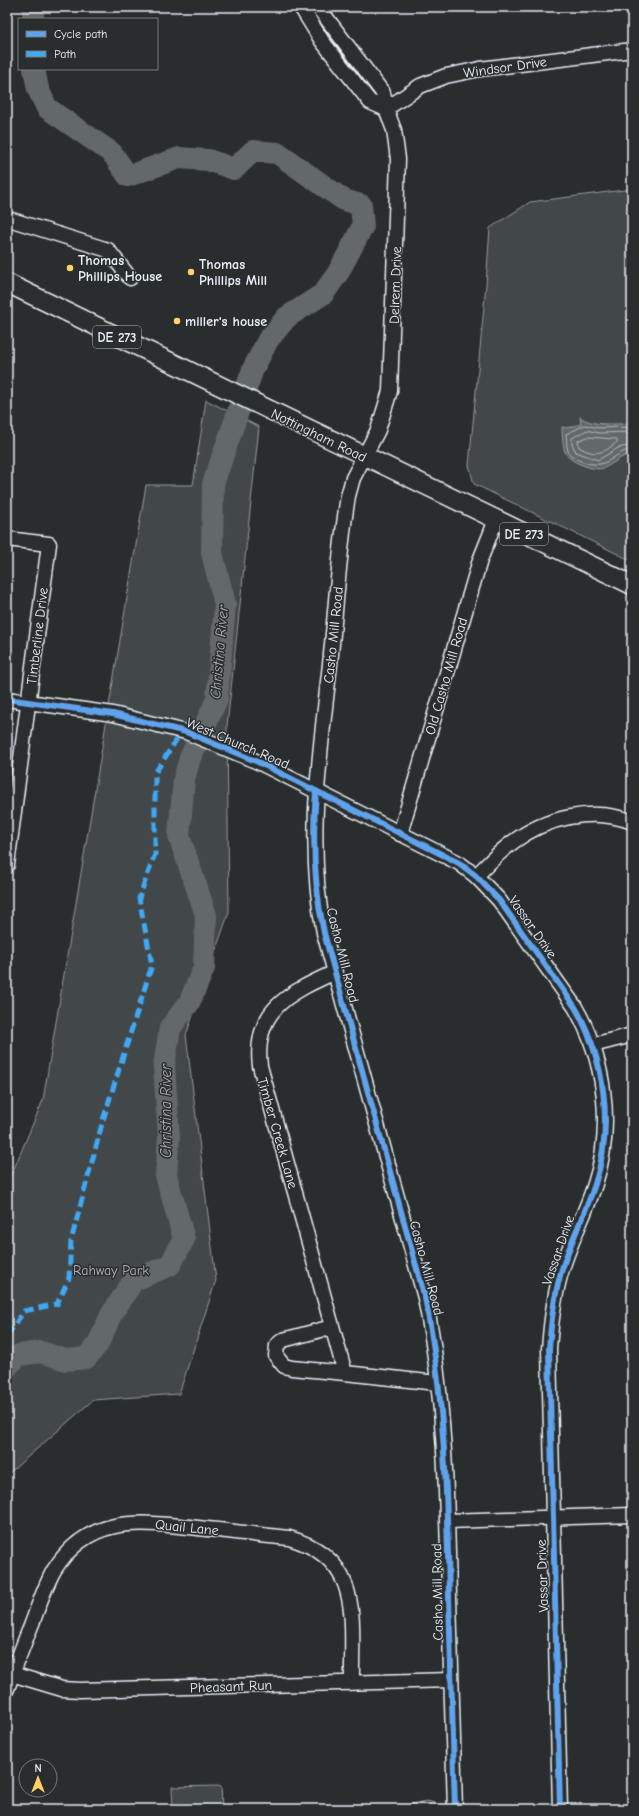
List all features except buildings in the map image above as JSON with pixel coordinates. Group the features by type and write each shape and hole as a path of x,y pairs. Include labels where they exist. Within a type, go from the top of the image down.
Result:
{"main road":[{"name":"Nottingham Road","path":"7,282 228,391 632,585"}],"street":[{"path":"301,7 322,40 370,102 386,109"},
{"name":"Delrem Drive","path":"318,7 383,93 386,109 394,130 398,159 392,378 384,417 365,457"},
{"name":"Windsor Drive","path":"386,109 420,86 446,76 480,69 632,50"},
{"path":"7,220 12,220 108,250 130,278"},
{"name":"Casho Mill Road","path":"365,457 353,478 347,505 316,791 314,836 315,880 319,908 333,973 424,1298 431,1333 437,1382 448,1521 454,1809"},
{"name":"Old Casho Mill Road","path":"400,834 480,560 496,520"},
{"name":"Timberline Drive","path":"7,539 49,544 28,702 11,801 7,864"},
{"name":"West Church Road","path":"7,699 127,717 186,732 211,742 316,791 400,834"},
{"path":"476,876 513,842 541,826 559,819 592,815 609,816 632,822"},
{"name":"Vassar Drive","path":"400,834 459,863 476,876 499,900 575,1008 584,1024 593,1045 604,1096 604,1136 596,1183 563,1265 553,1306 548,1374 560,1809"},
{"name":"Timber Creek Lane","path":"333,973 306,985 286,997 274,1008 265,1022 260,1036 258,1051 260,1066 345,1373"},
{"path":"593,1045 632,1035"},
{"path":"332,1327 283,1340 277,1345 276,1356 284,1366 292,1368 437,1382"},
{"path":"448,1521 632,1516"},
{"name":"Quail Lane","path":"7,1689 44,1590 54,1570 65,1555 79,1542 95,1533 111,1527 144,1522 289,1538 304,1542 317,1549 337,1568 345,1580 349,1593 351,1608 352,1682"},
{"name":"Pheasant Run","path":"12,1674 62,1689 80,1690 451,1680"}],"green space":[{"path":"632,189 632,561 474,484 469,465 490,228 530,202"},
{"name":"Rahway Park","path":"206,400 259,427 227,726 229,912 186,1035 216,1280 179,1394 93,1400 7,1475 7,1185 43,1100 146,485 193,485"},
{"path":"221,1786 222,1809 173,1809 172,1787"},
{"path":"427,1801 435,1803 434,1807 436,1809 385,1809"}],"water":[{"path":"580,417 584,420 599,424 632,424 632,454 624,456 608,466 599,469 585,466 572,460 565,452 562,427 567,428 581,424"}],"waterway":[{"name":"Christina River","path":"33,7 33,18"},
{"name":"Christina River","path":"7,1367 19,1355 41,1352 66,1360 86,1358 98,1344 111,1315 134,1280 170,1265 184,1239 166,1175 169,1137 164,1066 170,1028 189,1003 204,968 206,915 179,836 184,779 190,758 217,699 225,604 212,553 213,484 253,369 268,340 287,317 323,294 338,273 363,226 361,205 344,200 277,153 253,151 234,169 208,160 179,158 128,176 112,153 47,108 38,89 34,70"}],"marked path":[{"path":"7,1336 24,1311 57,1304 69,1278 71,1241 103,1120 152,965 139,898 155,854 155,773 177,739"}],"cycle path":[{"path":"7,699 113,714 186,732 258,762 459,863 476,876 499,900 575,1007 585,1027 600,1071 605,1116 604,1139 601,1162 595,1184 557,1286 553,1307 549,1349 560,1809"},
{"path":"316,791 314,845 318,898 324,933 425,1298 432,1335 441,1410 446,1485 455,1809"}],"place":[{"name":"Thomas Phillips House","path":"70,268"},
{"name":"Thomas Phillips Mill","path":"191,272"},
{"name":"miller's house","path":"177,321"}]}
